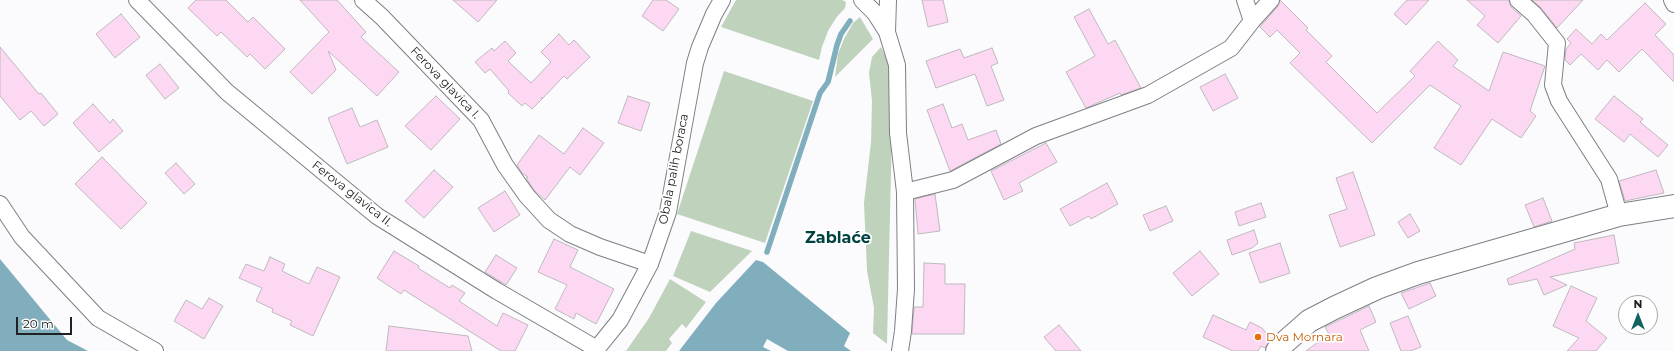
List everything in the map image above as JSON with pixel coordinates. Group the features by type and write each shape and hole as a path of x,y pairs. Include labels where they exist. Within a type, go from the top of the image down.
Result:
{"street":[{"name":"Ferova glavica II.","path":"137,0 227,92 377,216 497,291 596,350"},
{"name":"Ferova glavica I.","path":"363,0 382,17 481,120 504,165 527,196 549,220 570,234 600,247 650,264"},
{"name":"Obala palih boraca","path":"596,350 620,320 650,264 668,212 695,63 714,14 722,0"},
{"path":"862,0 875,13 887,32 897,65 898,133 905,192 906,289 900,351"},
{"path":"887,32 888,0"},
{"path":"1245,0 1252,21"},
{"path":"905,192 953,180 1036,136 1148,95 1231,48 1271,0"},
{"path":"1518,0 1534,14 1557,43 1553,85 1559,101 1609,179 1619,215"},
{"path":"1672,0 1674,4"},
{"path":"0,204 22,237 98,318 155,351"},
{"path":"1277,351 1284,343 1309,322 1334,308 1377,288 1440,266 1619,215 1674,206"}],"green space":[{"path":"736,0 842,0 846,2 845,8 836,18 828,31 819,60 721,27"},
{"path":"860,17 873,39 835,77 838,54 844,39 853,23"},
{"path":"881,47 887,59 891,83 892,129 887,344 873,333 874,308 867,271 864,203 871,142 872,101 869,73 872,57"},
{"path":"724,71 813,101 765,243 677,214"},
{"path":"691,231 752,251 710,292 673,276"},
{"path":"670,279 706,302 686,328 682,324 669,339 672,343 666,351 626,351 649,318"}],"water":[{"path":"0,259 67,340 88,351 0,351"},
{"path":"756,260 763,262 850,333 844,346 851,351 679,351 716,303"}],"pier":[{"path":"767,339 788,351 771,351 763,347"}],"building":[{"path":"196,0 226,0 248,22 253,17 285,49 265,69 250,54 247,57 221,32 217,36 188,8"},
{"path":"300,0 337,0 366,32 361,37 399,72 377,96 328,51 336,70 312,94 290,72 329,32"},
{"path":"453,0 497,0 478,22"},
{"path":"653,0 666,0 679,9 663,31 642,16"},
{"path":"922,0 943,0 948,22 928,27"},
{"path":"1280,0 1308,28 1306,30 1332,56 1326,62 1377,113 1415,76 1410,71 1438,41 1458,60 1453,66 1489,91 1503,52 1545,66 1530,111 1536,116 1521,138 1492,119 1461,165 1434,148 1461,106 1430,85 1372,143 1290,63 1300,53 1277,30 1270,37 1260,27 1278,6"},
{"path":"1407,0 1429,0 1406,25 1394,14"},
{"path":"1467,0 1509,0 1511,7 1521,16 1498,43 1477,25 1485,16"},
{"path":"1532,0 1583,0 1557,28 1541,8"},
{"path":"1645,3 1666,24 1655,35 1674,55 1674,82 1642,49 1619,72 1607,60 1598,70 1581,54 1570,65 1565,60 1566,49 1571,43 1567,39 1576,29 1592,44 1601,34 1607,40"},
{"path":"1089,9 1108,44 1115,40 1141,88 1121,95 1120,93 1086,108 1066,72 1095,56 1074,17"},
{"path":"121,14 140,37 115,58 96,34"},
{"path":"559,34 569,45 574,40 590,57 567,79 564,76 532,109 525,103 522,106 508,93 509,91 490,69 485,73 475,62 492,48 494,51 505,41 516,53 508,61 531,83 551,62 541,52"},
{"path":"0,47 39,94 41,93 58,114 44,126 31,111 20,120 0,96"},
{"path":"992,48 998,63 991,66 1004,100 987,106 975,74 936,88 926,61 960,49 964,58"},
{"path":"160,64 179,88 165,99 146,75"},
{"path":"1225,74 1238,98 1213,111 1200,87"},
{"path":"436,96 460,119 431,150 405,126"},
{"path":"628,96 650,103 641,131 618,123"},
{"path":"1614,96 1643,119 1640,122 1668,145 1658,157 1630,134 1624,142 1595,119"},
{"path":"93,104 110,123 113,119 123,131 99,152 73,123"},
{"path":"943,104 952,128 962,124 968,140 996,130 1001,144 950,171 927,110"},
{"path":"352,108 360,127 377,120 388,147 347,164 328,118"},
{"path":"583,128 604,143 580,175 570,167 545,200 534,190 526,178 528,177 522,173 517,165 539,135 564,154"},
{"path":"1046,143 1057,162 1019,183 1023,191 1004,200 991,171"},
{"path":"102,157 147,203 121,229 75,184"},
{"path":"176,163 195,184 184,194 165,173"},
{"path":"434,170 453,187 424,218 405,201"},
{"path":"1656,170 1664,193 1625,201 1619,181"},
{"path":"1353,172 1375,235 1340,247 1329,215 1347,209 1336,178"},
{"path":"1107,183 1118,204 1091,219 1089,216 1070,226 1060,209"},
{"path":"505,191 520,215 494,232 478,208"},
{"path":"935,194 940,231 918,234 915,199"},
{"path":"1543,198 1552,221 1534,227 1525,205"},
{"path":"1261,203 1266,217 1239,226 1235,212"},
{"path":"1166,206 1173,221 1150,231 1143,215"},
{"path":"1410,214 1420,231 1408,238 1398,222"},
{"path":"1254,230 1258,243 1252,248 1232,255 1227,240"},
{"path":"1614,235 1619,263 1550,277 1567,285 1544,295 1537,279 1509,285 1507,279 1575,249 1574,243"},
{"path":"554,239 578,250 570,267 614,289 596,324 576,313 574,319 555,309 567,285 538,272"},
{"path":"1280,243 1290,273 1260,283 1249,253"},
{"path":"394,251 419,266 418,268 450,288 452,285 465,293 459,301 497,326 503,313 528,325 515,351 501,351 404,290 401,294 377,278"},
{"path":"1200,251 1219,274 1192,296 1173,273"},
{"path":"496,255 517,268 506,285 485,272"},
{"path":"270,257 285,264 282,271 309,284 317,267 340,277 313,336 290,325 292,321 272,312 273,309 256,301 262,288 239,278 246,264 264,271"},
{"path":"924,263 945,264 945,284 965,284 964,334 912,334 914,307 923,307"},
{"path":"1430,283 1436,296 1409,309 1401,293"},
{"path":"1571,286 1597,298 1586,321 1607,338 1596,351 1567,351 1579,338 1553,326"},
{"path":"209,298 223,306 204,339 174,321 186,300 202,309"},
{"path":"1369,306 1376,322 1360,330 1369,351 1306,351 1329,334 1325,327"},
{"path":"1213,315 1246,330 1250,322 1262,328 1271,339 1265,348 1261,346 1258,351 1233,351 1203,337"},
{"path":"1408,316 1421,347 1410,351 1401,351 1390,323"},
{"path":"1059,325 1081,351 1056,351 1044,337"},
{"path":"389,326 468,336 472,351 386,351"}],"waterway":[{"path":"767,252 820,93 828,82 837,45 841,34 850,21"}],"place":[{"name":"Dva Mornara","path":"1258,337"}],"district":[{"name":"Zablaće","path":"838,238"}]}
